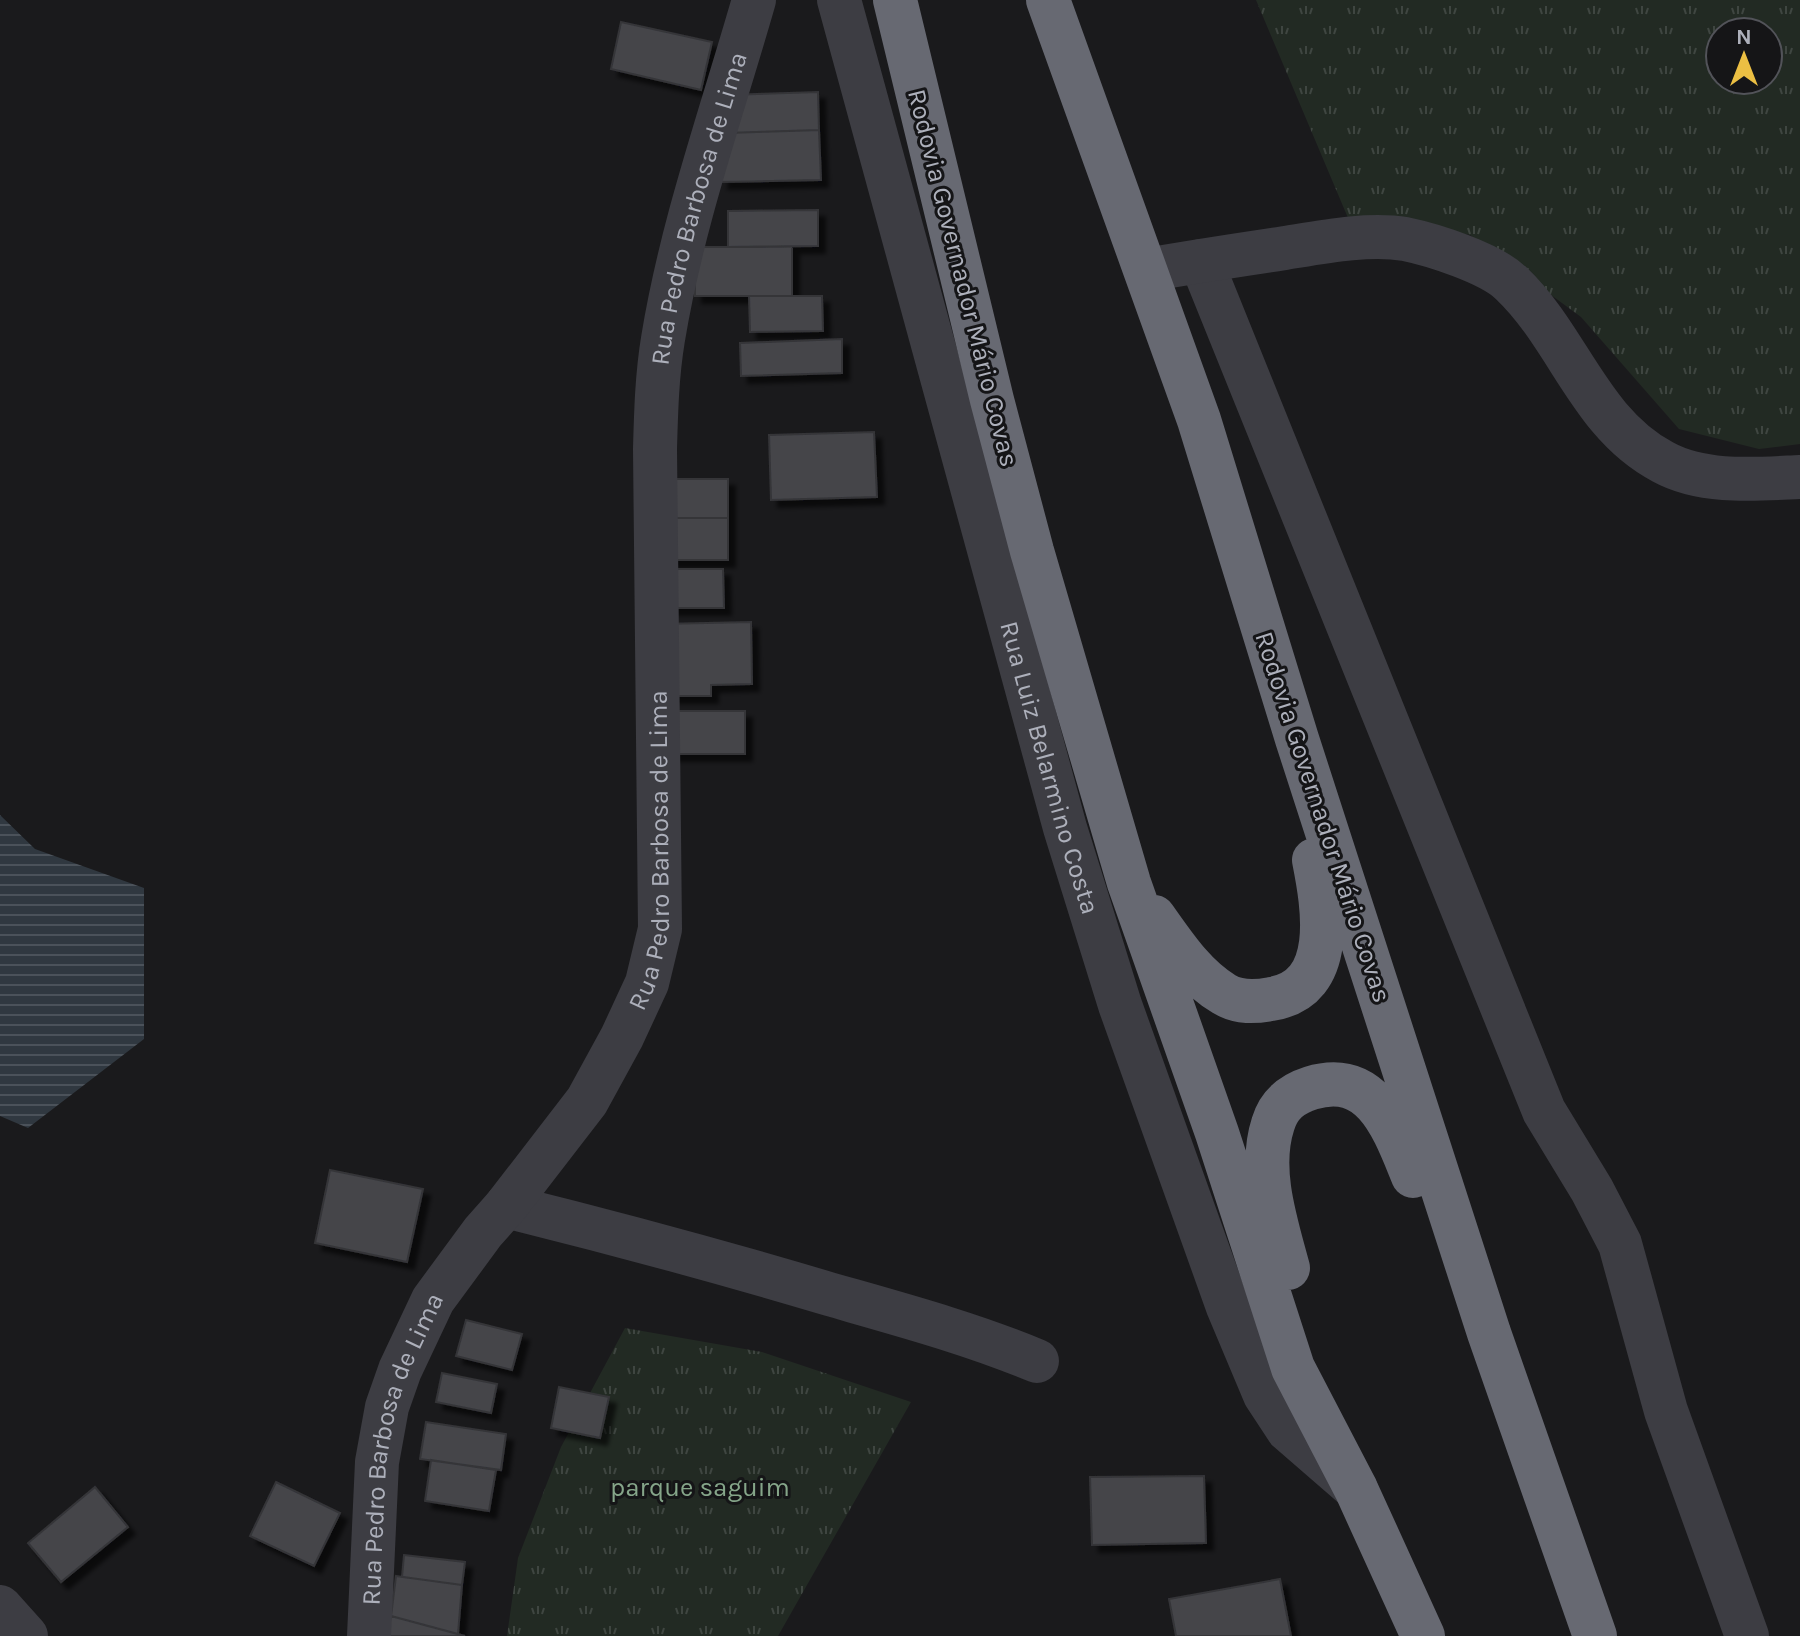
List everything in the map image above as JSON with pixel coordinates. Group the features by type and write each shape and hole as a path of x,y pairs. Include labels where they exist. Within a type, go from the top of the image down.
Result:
{"highway":[{"name":"Rodovia Governador Mário Covas","path":"895,0 996,416 1129,883 1217,1133 1293,1368 1356,1489 1423,1636"},
{"name":"Rodovia Governador Mário Covas","path":"1048,0 1199,420 1297,739 1489,1333 1595,1636"},
{"path":"1129,883 1184,958 1227,996 1244,1001 1262,1001 1281,998 1301,985 1317,965 1323,916 1301,788 1297,739"},
{"path":"1293,1368 1302,1344 1299,1310 1278,1230 1267,1153 1272,1124 1280,1106 1298,1092 1326,1083 1351,1087 1367,1095 1383,1111 1435,1231 1489,1333"}],"street":[{"name":"Rua Pedro Barbosa de Lima","path":"369,1636 377,1462 387,1407 400,1370 433,1300 587,1101 647,983 660,929 657,389 663,338 686,234 754,0"},
{"name":"Rua Luiz Belarmino Costa","path":"839,0 1065,828 1120,1005 1228,1307 1265,1395 1288,1430 1356,1489"},
{"path":"1146,270 1343,239 1404,239 1462,256 1509,281 1547,324 1599,407 1636,445 1665,463 1703,475 1748,479 1800,477"},
{"path":"1201,261 1544,1111 1592,1190 1620,1244 1666,1411 1747,1636"},
{"path":"506,1206 655,1243 870,1305 1037,1361"},
{"path":"0,1607 26,1636"}],"green space":[{"path":"1256,0 1800,0 1800,444 1759,449 1679,429 1581,317 1470,235 1402,222 1351,225"},
{"name":"parque saguim","path":"625,1328 762,1352 911,1402 778,1636 507,1636 518,1558 561,1447"}],"shaded area":[{"path":"0,815 35,849 144,888 144,1039 28,1128 0,1116"}],"building":[{"path":"621,22 712,42 701,90 611,69"},
{"path":"818,92 819,130 727,133 726,95"},
{"path":"819,130 821,180 721,182 727,133"},
{"path":"818,210 818,246 728,247 728,211"},
{"path":"695,247 792,247 792,296 695,296"},
{"path":"749,296 822,296 823,331 750,332"},
{"path":"842,339 842,373 741,376 740,343"},
{"path":"874,432 877,497 771,500 769,435"},
{"path":"668,479 728,479 728,518 668,518"},
{"path":"668,518 728,518 728,560 668,560"},
{"path":"660,569 723,569 724,608 661,608"},
{"path":"751,622 752,684 711,685 711,696 662,696 660,624"},
{"path":"666,711 745,711 745,754 666,754"},
{"path":"330,1170 423,1189 407,1262 315,1243"},
{"path":"466,1320 522,1334 512,1370 456,1356"},
{"path":"442,1373 497,1384 491,1413 436,1402"},
{"path":"559,1387 609,1397 600,1438 551,1428"},
{"path":"426,1422 506,1434 501,1470 420,1459"},
{"path":"431,1460 496,1470 489,1511 425,1501"},
{"path":"1204,1476 1206,1543 1092,1545 1090,1477"},
{"path":"276,1482 340,1513 314,1566 250,1536"},
{"path":"95,1487 128,1527 61,1582 28,1543"},
{"path":"404,1555 465,1562 462,1585 402,1577"},
{"path":"396,1576 462,1585 458,1634 391,1616"},
{"path":"1280,1579 1291,1636 1176,1636 1169,1599"},
{"path":"391,1616 465,1636 386,1636"}]}
